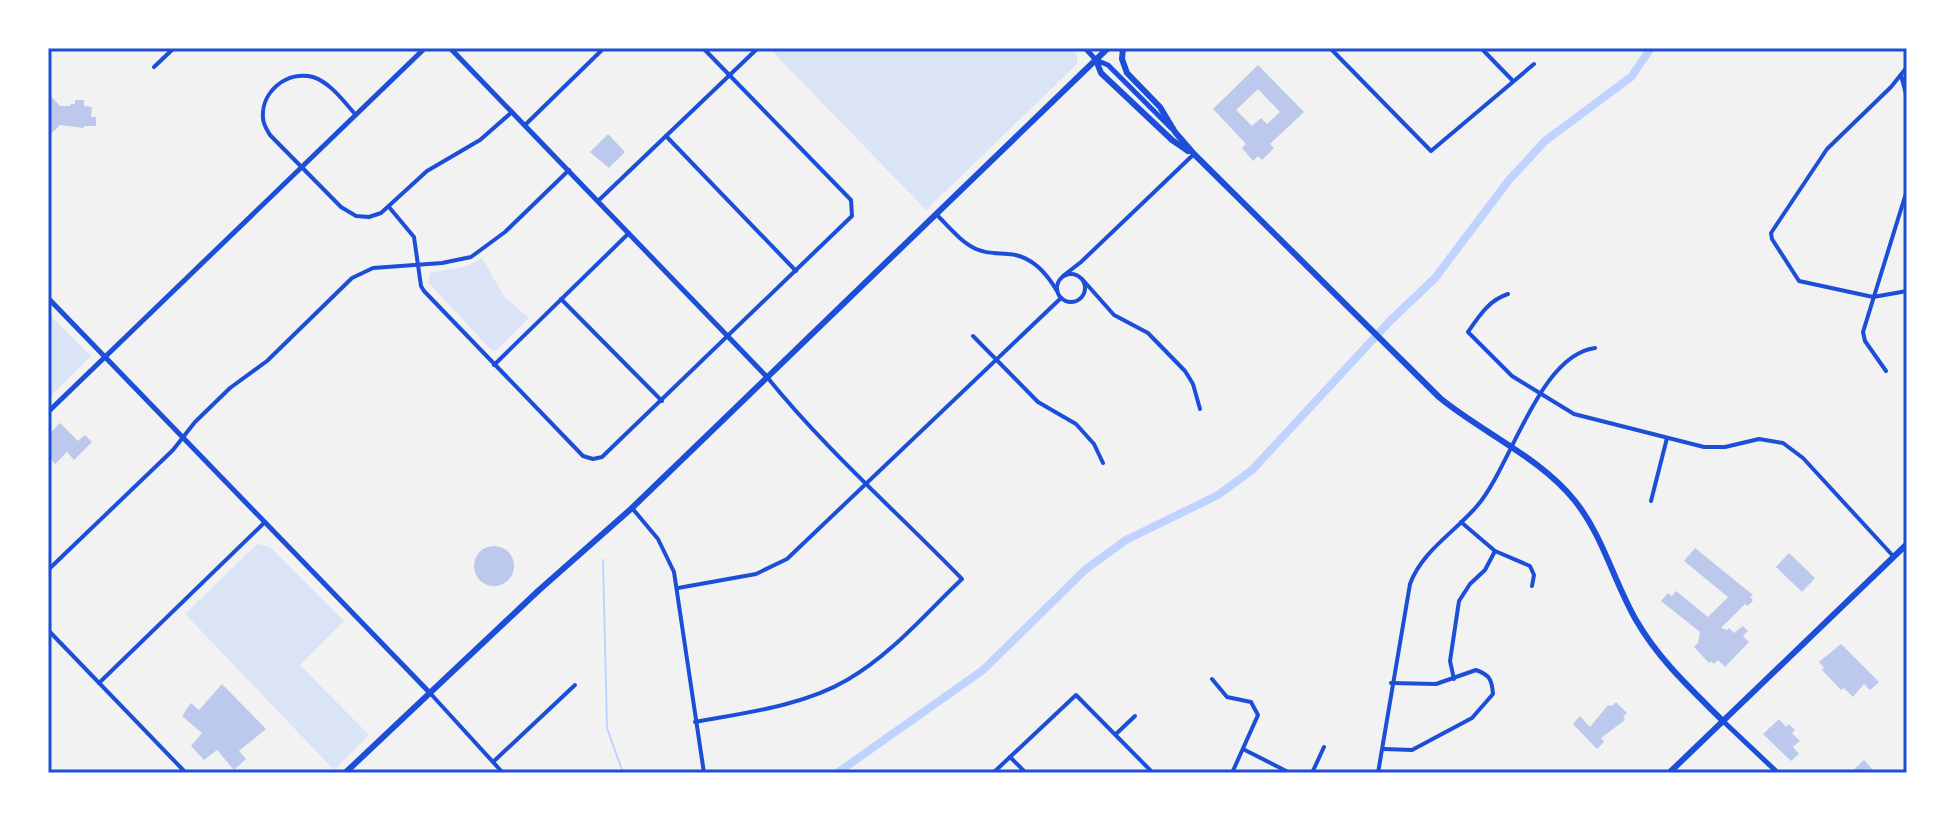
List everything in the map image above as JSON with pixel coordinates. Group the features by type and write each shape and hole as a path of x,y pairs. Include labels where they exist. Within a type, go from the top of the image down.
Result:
{"main road":[{"path":"345,773 547,582 632,508 1108,48"},
{"path":"1123,48 1122,59 1127,73 1160,107 1175,132 1194,154 1447,403 1551,477 1574,500 1595,532 1645,636 1672,671 1723,721"},
{"path":"1096,60 1101,73 1172,140 1194,154"},
{"path":"1669,773 1907,544"}],"street":[{"path":"154,67 174,48"},
{"path":"48,412 425,48"},
{"path":"450,48 729,336 865,486 892,507 962,579 894,644 846,681 785,705 695,722"},
{"path":"525,125 604,48"},
{"path":"389,207 414,237 424,291 578,451 593,459 607,453 852,216 851,200 703,48"},
{"path":"598,201 758,48"},
{"path":"1085,48 1096,60 1108,65 1175,132"},
{"path":"1330,48 1431,151 1534,64"},
{"path":"1481,48 1513,81"},
{"path":"1907,67 1827,149 1771,233 1799,281 1873,297 1907,291"},
{"path":"1901,75 1907,98"},
{"path":"356,115 324,82 311,76 291,76 273,88 264,105 262,120 270,135 300,168 348,213 369,217 389,207 427,171 480,140 512,112"},
{"path":"666,136 796,271"},
{"path":"1057,291 1058,280 1081,262 1194,154"},
{"path":"48,570 173,450 195,422 230,388 267,361 360,273 373,268 471,257 505,232 569,170"},
{"path":"1886,371 1865,341 1863,332 1907,190"},
{"path":"935,213 972,247 989,253 1015,254 1032,262 1047,275 1061,298 1069,302 1079,300 1085,288 1082,279"},
{"path":"494,365 629,233"},
{"path":"1063,276 1071,273 1082,279 1114,315 1148,333 1185,371 1193,384 1200,409"},
{"path":"1508,294 1497,297 1468,332 1512,376 1574,414 1667,438 1704,447 1725,447 1759,439 1783,443 1803,458 1894,557"},
{"path":"48,298 430,693 503,773"},
{"path":"678,588 756,574 778,565 799,550 1061,298"},
{"path":"561,299 662,401"},
{"path":"973,336 1038,402 1076,424 1094,444 1103,463"},
{"path":"1378,773 1384,749 1391,683 1414,573 1423,559 1488,491 1540,393 1574,356 1595,348"},
{"path":"1651,501 1667,438"},
{"path":"632,508 664,549 678,588 704,773"},
{"path":"99,683 265,522"},
{"path":"1461,522 1495,551 1530,566 1534,575 1532,586"},
{"path":"1454,679 1450,661 1459,601 1470,584 1485,570 1495,551"},
{"path":"48,630 186,773"},
{"path":"1384,749 1412,750 1472,718 1493,694 1492,682 1482,672 1470,671 1436,684 1391,683"},
{"path":"1212,679 1227,697 1244,699 1256,708 1258,715 1232,773"},
{"path":"493,762 575,685"},
{"path":"993,773 1076,695 1153,773"},
{"path":"1116,735 1135,716"},
{"path":"1723,721 1778,773"},
{"path":"1312,773 1324,747"},
{"path":"1243,749 1290,773"},
{"path":"1010,757 1026,773"}],"shaded area":[{"path":"769,48 1072,48 1077,55 1077,64 926,210"},
{"path":"482,258 504,296 529,318 497,350 492,351 428,282 430,273 468,266"},
{"path":"48,313 91,356 48,399"},
{"path":"257,544 270,547 344,621 300,665 369,735 334,770 185,614"}],"building":[{"path":"1258,65 1304,112 1270,144 1274,148 1262,160 1258,156 1253,161 1242,148 1246,144 1213,109","holes":["1258,89 1280,112 1267,124 1261,118 1252,126 1236,110"]},
{"path":"48,93 60,106 70,106 75,104 75,100 84,100 84,106 92,107 91,117 96,117 96,126 60,125 48,137"},
{"path":"608,134 625,152 609,168 590,152"},
{"path":"60,423 78,441 85,435 92,442 74,460 67,452 55,464 48,456 48,435"},
{"path":"494,546 508,552 514,566 508,580 494,586 480,580 474,566 480,552"},
{"path":"1695,548 1753,595 1750,597 1753,600 1751,603 1745,604 1721,628 1729,628 1734,633 1743,626 1748,631 1743,636 1749,642 1725,667 1718,660 1714,664 1709,663 1694,647 1700,632 1661,601 1668,593 1672,596 1676,591 1708,617 1728,597 1684,561"},
{"path":"1789,553 1815,578 1802,592 1776,567"},
{"path":"1841,644 1879,682 1870,690 1864,684 1853,697 1844,688 1841,690 1822,670 1824,668 1819,662"},
{"path":"222,684 266,729 239,751 246,759 234,770 217,750 204,760 191,746 202,733 182,716 191,703 199,710"},
{"path":"1616,702 1627,713 1623,717 1625,720 1601,738 1604,742 1597,749 1573,724 1580,716 1590,727 1608,705"},
{"path":"1779,719 1786,727 1789,724 1795,730 1792,733 1800,741 1793,747 1799,754 1791,761 1763,734"},
{"path":"1864,760 1876,773 1850,773"}],"waterway":[{"path":"837,773 983,670 1086,569 1126,540 1218,495 1252,470 1389,322 1435,278 1509,180 1545,141 1631,77 1651,48"},
{"path":"603,560 607,728 623,773"}]}
